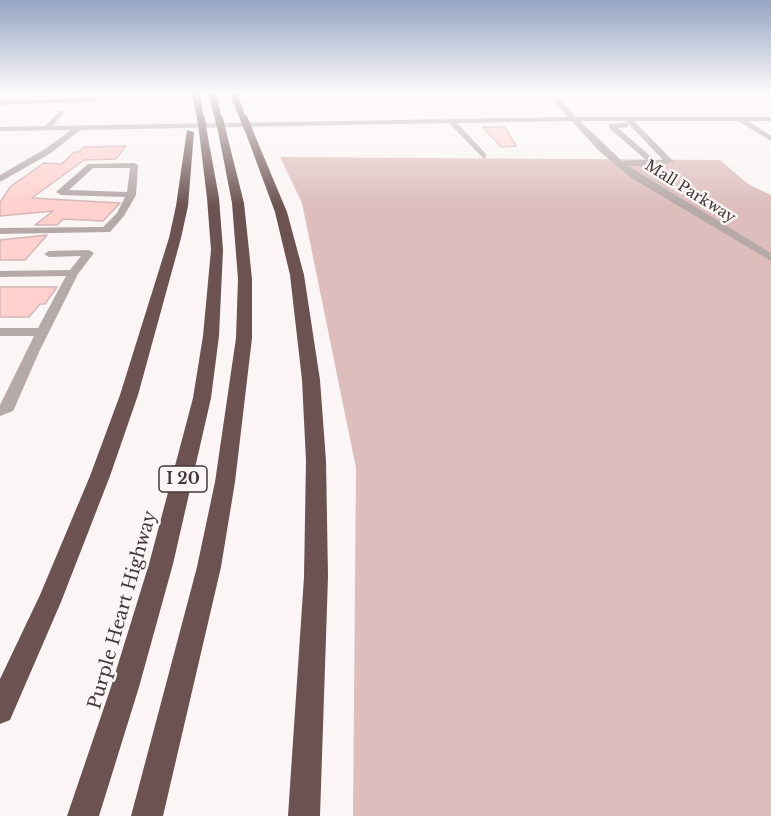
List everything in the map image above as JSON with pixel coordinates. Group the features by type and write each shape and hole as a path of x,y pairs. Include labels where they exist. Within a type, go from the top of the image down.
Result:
{"highway":[{"path":"0,710 49,603 100,476 129,395 173,248 202,130"},
{"name":"Purple Heart Highway","path":"83,816 125,687 161,564 202,398 214,303 216,250 213,198 205,130"},
{"name":"Purple Heart Highway","path":"147,816 209,567 225,482 240,369 245,279 238,203 207,130"},
{"path":"249,130 281,212 297,275 311,380 316,461 316,577 304,816"}],"street":[{"path":"0,179 42,155 72,130"},
{"path":"459,130 483,156"},
{"name":"Mall Parkway","path":"585,130 633,175 771,258"},
{"path":"617,130 655,164"},
{"path":"620,164 670,162 639,130"},
{"path":"756,130 771,140"},
{"path":"0,231 106,230 121,214 131,195 134,165 91,166 61,192 131,195"},
{"path":"0,411 8,407 42,332 73,273 89,253 49,254"},
{"path":"0,274 73,273"},
{"path":"0,332 42,332"}],"shaded area":[{"path":"280,157 720,160 748,184 771,195 771,816 353,816 356,468 302,203"}],"building":[{"path":"486,130 507,130 516,146 501,147"},
{"path":"126,146 116,159 84,160 32,198 120,203 103,221 63,219 57,225 35,225 53,211 0,216 0,202 11,186 44,163 62,164 74,152 79,152 84,147"},
{"path":"47,235 25,260 0,260 0,240"},
{"path":"0,287 57,287 45,304 40,304 29,317 0,317"}]}
